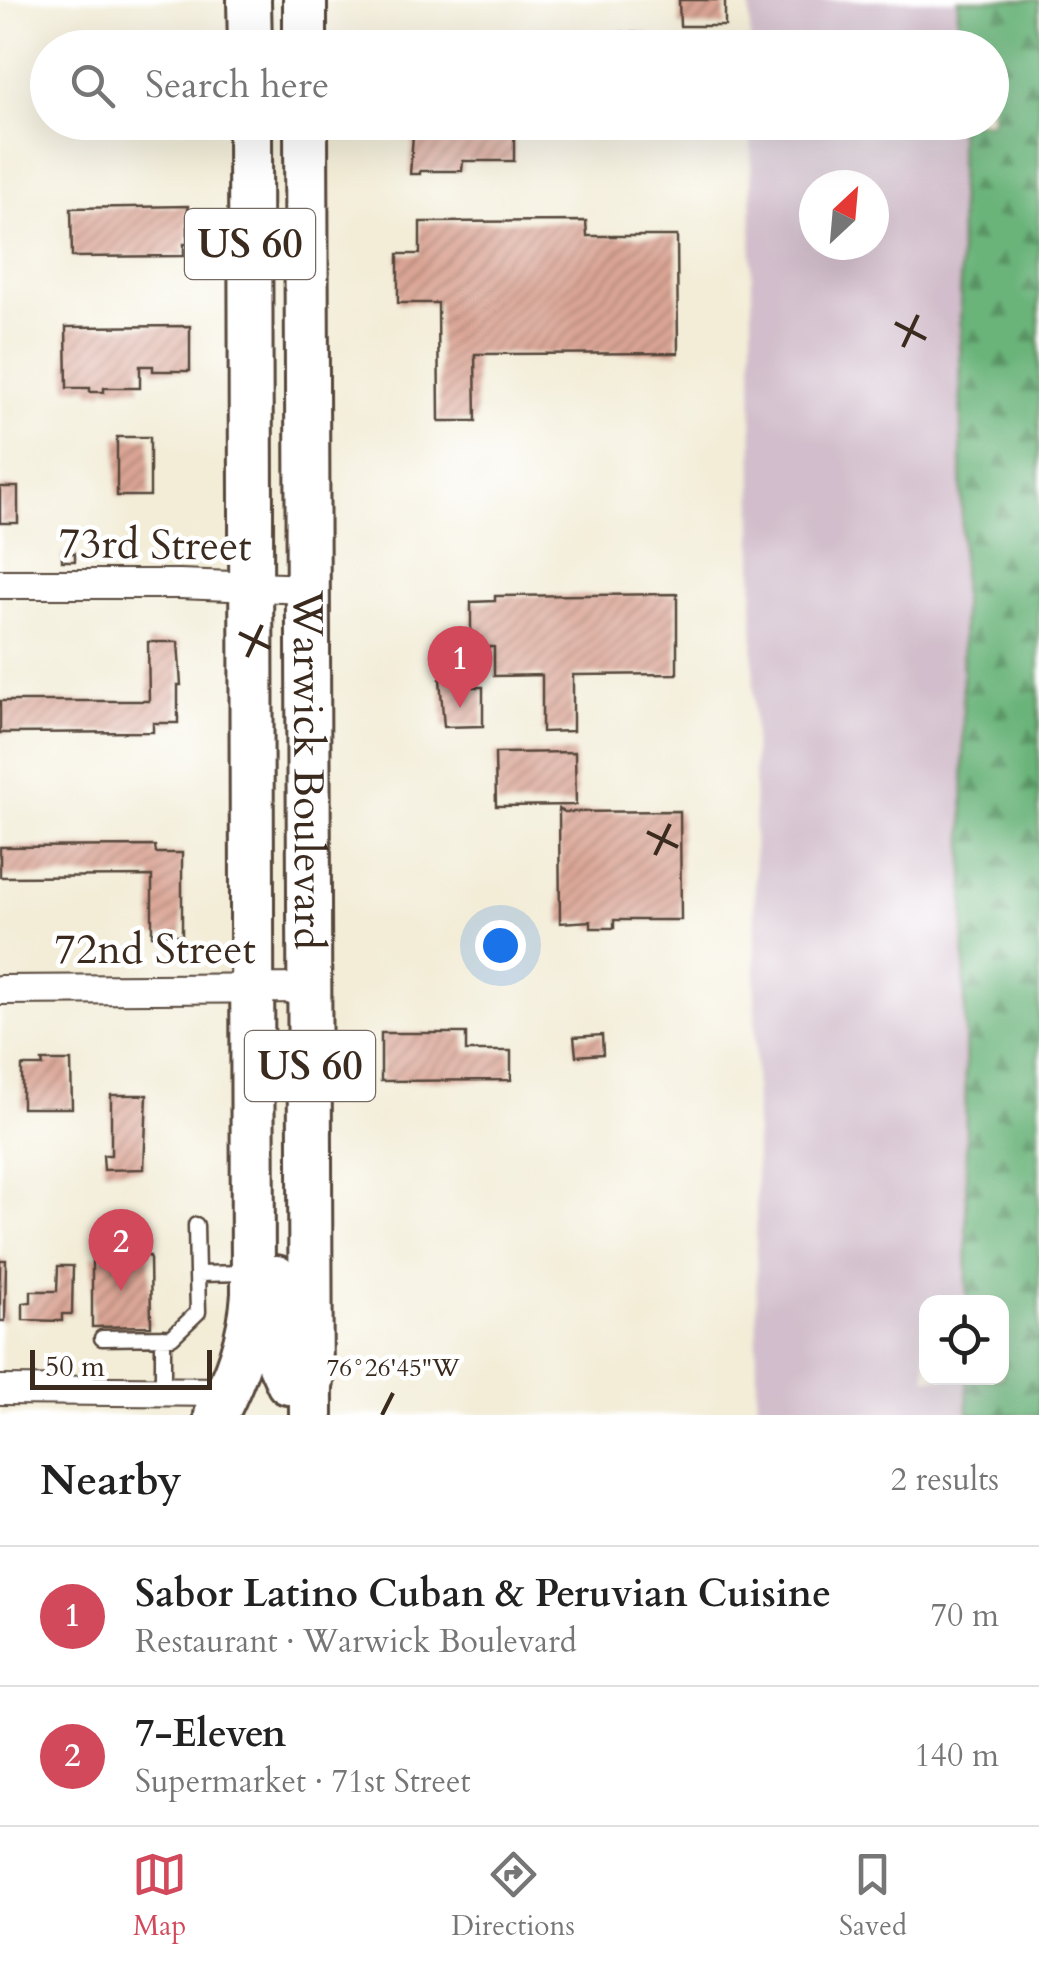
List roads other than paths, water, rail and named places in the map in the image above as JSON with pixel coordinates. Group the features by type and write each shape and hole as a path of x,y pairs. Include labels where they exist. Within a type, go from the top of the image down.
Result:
{"main road":[{"path":"249,0 250,30"},
{"path":"305,0 305,30"},
{"name":"Warwick Boulevard","path":"222,1403 241,1359 252,1318 253,1274 250,140"},
{"name":"Warwick Boulevard","path":"306,140 312,1399"},
{"path":"252,1174 278,1287 279,1363 288,1383 312,1399"}],"street":[{"name":"73rd Street","path":"0,584 308,589"},
{"name":"72nd Street","path":"0,990 310,988"},
{"path":"0,1390 164,1392 222,1403"}],"lane":[{"path":"102,1338 172,1336 198,1312 196,1226"},
{"path":"197,1274 253,1274"},
{"path":"162,1337 164,1392"}],"place":[{"name":"Sabor Latino Cuban & Peruvian Cuisine","path":"460,708"},
{"name":"7-Eleven","path":"121,1291"}]}
